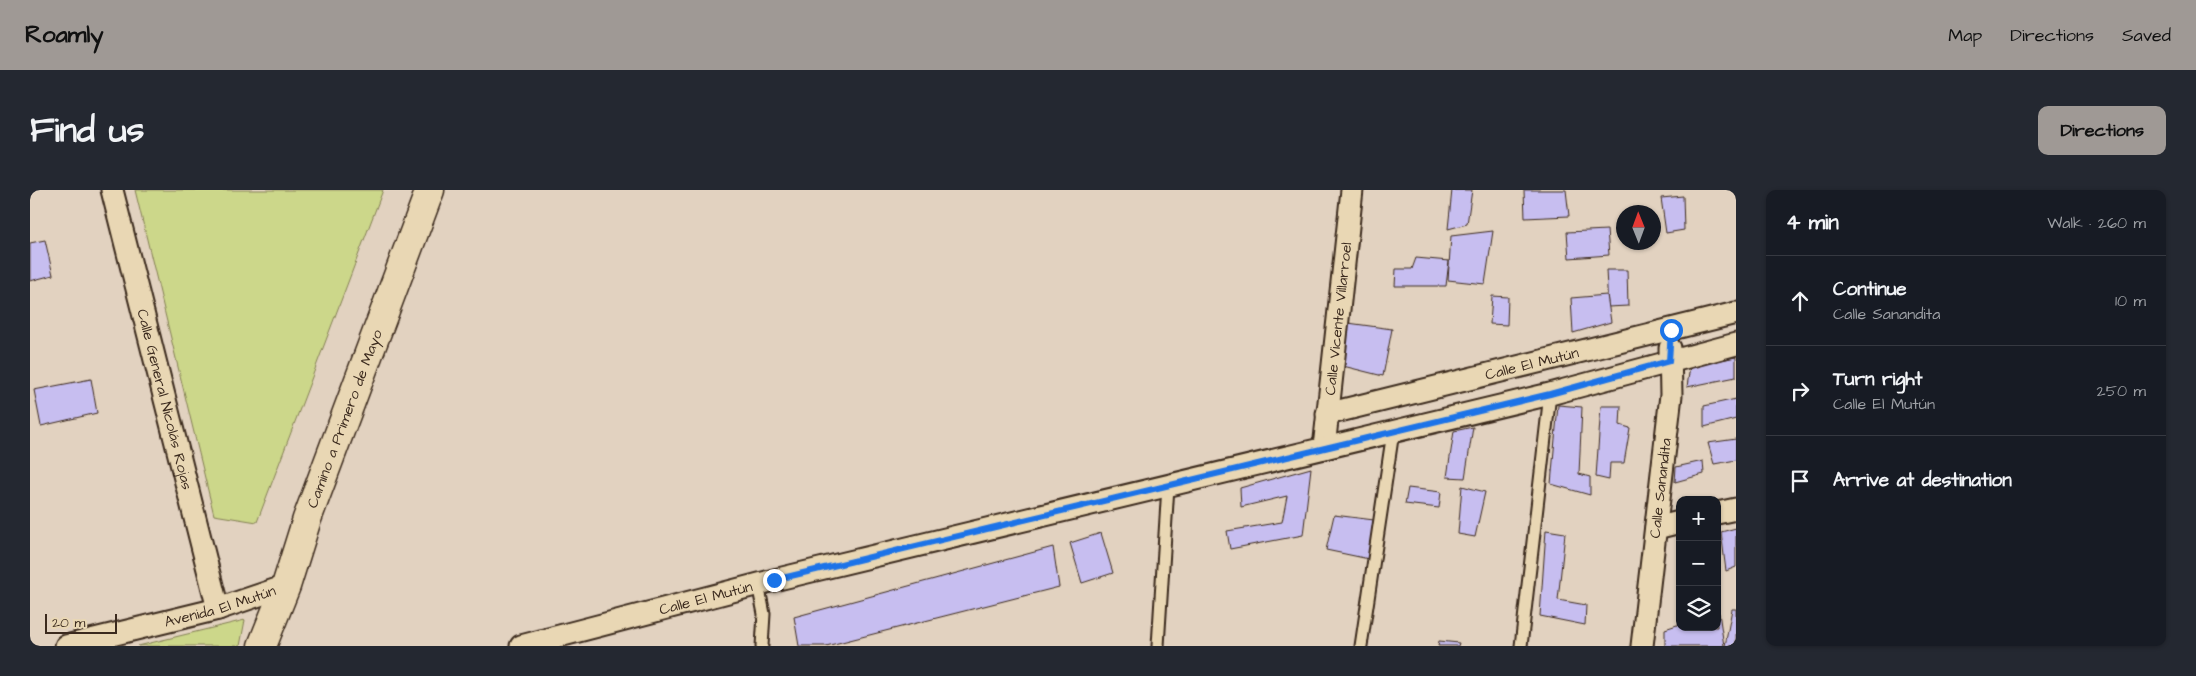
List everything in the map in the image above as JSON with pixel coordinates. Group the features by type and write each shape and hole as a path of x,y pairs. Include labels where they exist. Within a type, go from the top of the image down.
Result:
{"main road":[{"name":"Camino a Primero de Mayo","path":"262,646 286,586 306,520 430,190"}],"street":[{"name":"Calle General Nicolás Rojas","path":"112,190 218,609"},
{"name":"Calle Vicente Villarroel","path":"1324,448 1352,190"},
{"name":"Calle El Mutún","path":"1327,414 1736,313"},
{"name":"Calle Sanandita","path":"1642,646 1670,395 1669,361 1671,330"},
{"name":"Calle El Mutún","path":"521,646 758,584 1550,394 1736,344"},
{"path":"1721,512 1736,508"},
{"path":"1656,528 1676,523"},
{"name":"Avenida El Mutún","path":"66,646 218,609 286,586"}],"lane":[{"path":"1521,646 1550,394"},
{"path":"1361,646 1392,432"},
{"path":"1158,646 1168,486"},
{"path":"758,584 764,614 762,646"}],"green space":[{"path":"135,190 383,190 257,522 214,515"},
{"path":"245,620 240,646 138,646"}],"building":[{"path":"1452,190 1472,190 1467,224 1448,229"},
{"path":"1524,190 1566,190 1569,216 1525,218"},
{"path":"1683,196 1684,230 1666,233 1661,198"},
{"path":"1607,230 1609,255 1569,258 1567,232"},
{"path":"1493,231 1485,284 1448,280 1451,236"},
{"path":"45,240 53,275 30,281 30,243"},
{"path":"1416,258 1449,261 1446,286 1395,286 1396,269 1412,269"},
{"path":"1606,270 1627,270 1628,306 1608,307"},
{"path":"1607,295 1611,322 1573,333 1571,298"},
{"path":"1492,296 1508,297 1507,325 1490,324"},
{"path":"1348,323 1392,329 1383,376 1343,366"},
{"path":"1736,357 1736,377 1687,387 1690,366"},
{"path":"91,379 97,413 41,426 34,390"},
{"path":"1736,399 1736,419 1704,427 1704,406"},
{"path":"1558,405 1582,407 1579,474 1590,477 1590,495 1551,484"},
{"path":"1601,406 1621,406 1620,425 1630,428 1624,463 1610,463 1609,480 1596,477"},
{"path":"1473,427 1465,478 1447,477 1454,431"},
{"path":"1736,439 1736,460 1714,464 1708,443"},
{"path":"1703,461 1704,474 1675,482 1676,467"},
{"path":"1311,468 1303,535 1230,549 1227,531 1282,522 1287,496 1241,507 1240,488"},
{"path":"1462,486 1485,492 1475,537 1458,534"},
{"path":"1408,488 1441,492 1439,508 1405,504"},
{"path":"1334,515 1374,520 1369,559 1326,550"},
{"path":"1736,528 1736,567 1726,571 1721,532"},
{"path":"1546,530 1565,533 1558,600 1586,605 1585,625 1540,616"},
{"path":"1101,533 1113,573 1082,583 1070,543"},
{"path":"1053,547 1059,587 826,646 799,646 794,617"},
{"path":"1732,609 1736,609 1736,646 1725,646"},
{"path":"1676,625 1676,631 1721,631 1721,626 1724,646 1665,646 1665,629"},
{"path":"1439,641 1459,643 1458,646 1438,646"}],"route":[{"path":"774,580 1550,394 1669,361 1671,330"}]}
